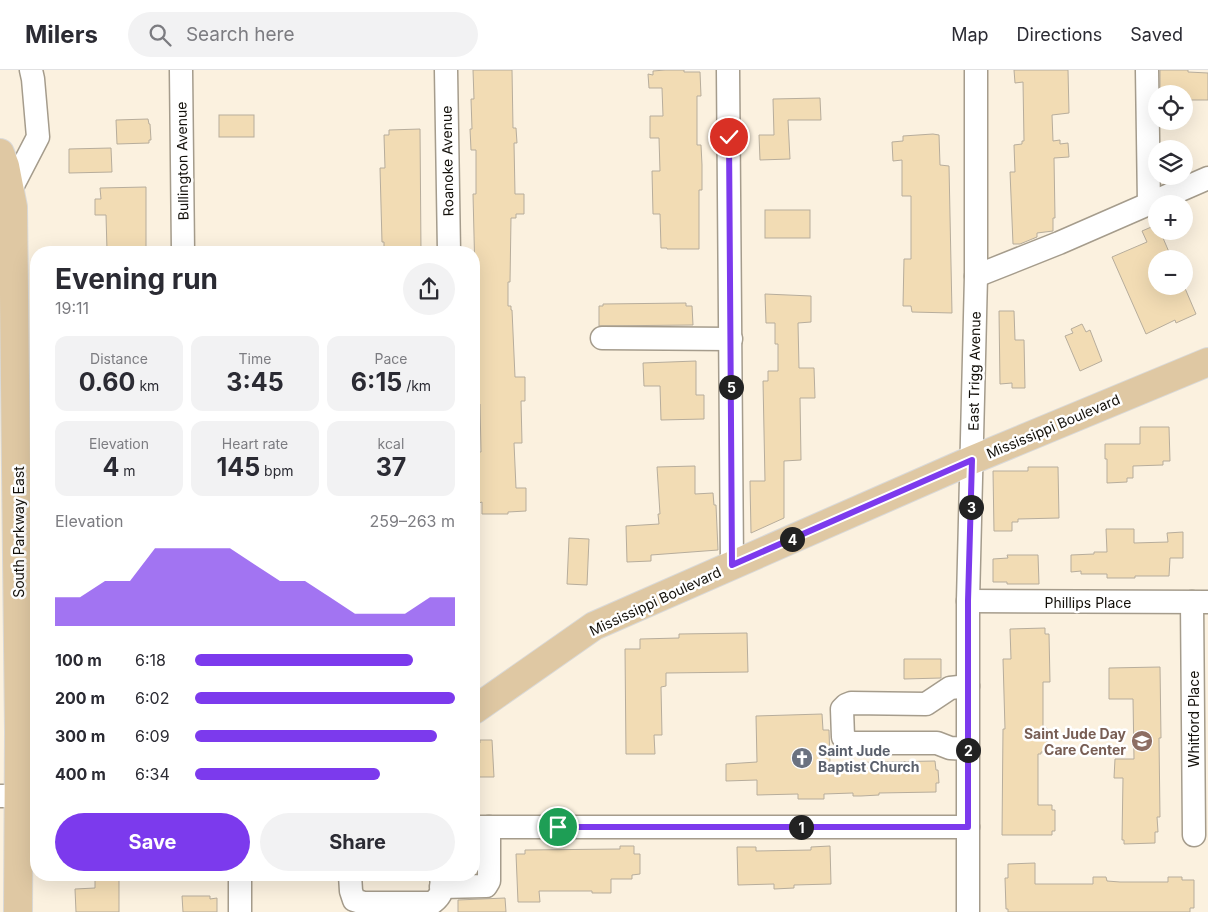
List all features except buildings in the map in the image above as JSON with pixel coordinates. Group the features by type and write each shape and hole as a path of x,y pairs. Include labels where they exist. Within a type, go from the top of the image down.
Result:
{"main road":[{"name":"South Parkway East","path":"0,153 5,166 8,208 8,404 28,732 18,796 18,912"},
{"name":"Mississippi Boulevard","path":"480,706 594,626 972,460 1208,362"}],"street":[{"path":"8,208 38,137 34,79 31,70"},
{"name":"Bullington Avenue","path":"181,70 183,246"},
{"name":"Roanoke Avenue","path":"446,70 449,246"},
{"path":"728,70 732,565"},
{"name":"East Trigg Avenue","path":"968,912 968,601 976,276 976,70"},
{"path":"1147,70 1149,195"},
{"path":"1169,195 1208,178"},
{"path":"976,276 1148,204"},
{"path":"602,338 731,339"},
{"name":"Phillips Place","path":"968,601 1200,602"},
{"name":"Whitford Place","path":"1194,835 1200,602"},
{"path":"968,686 950,688 926,704 894,702 851,703 842,709 841,720 844,737 851,743 937,743 950,748 968,749"},
{"path":"350,881 354,900 364,903 432,903 439,898 441,881 486,886 489,881 481,827 968,827"},
{"path":"240,881 240,912"}],"place":[{"name":"Saint Jude Day Care Center","path":"1142,741"},
{"name":"Saint Jude Baptist Church","path":"802,758"}],"route":[{"path":"558,827 968,827 968,601 972,460 732,565 729,137"}]}
